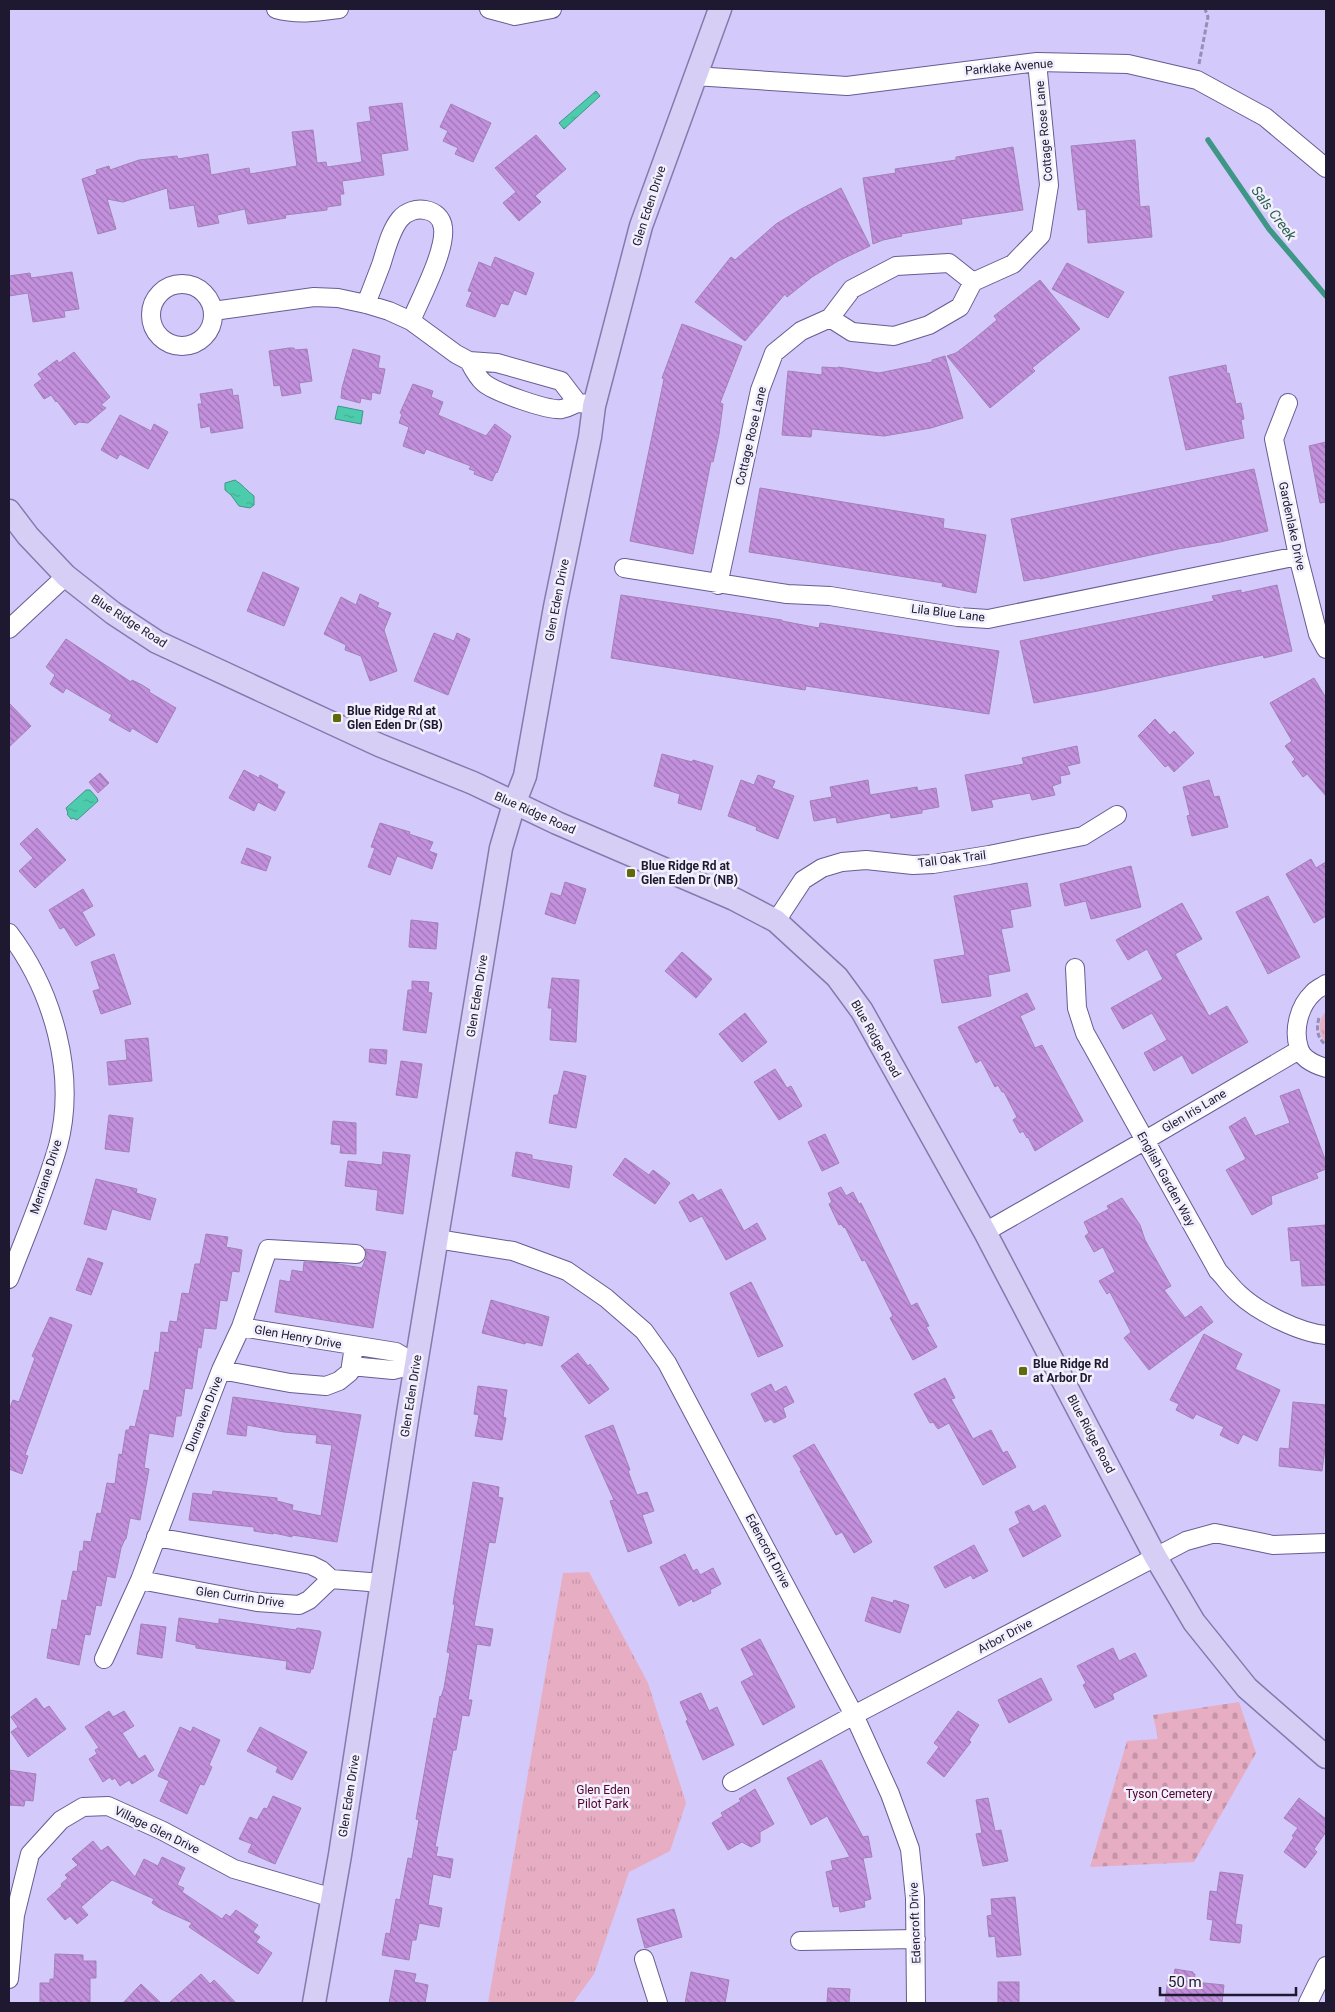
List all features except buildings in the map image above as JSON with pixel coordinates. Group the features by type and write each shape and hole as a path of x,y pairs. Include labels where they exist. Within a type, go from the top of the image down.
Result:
{"main road":[{"name":"Glen Eden Drive","path":"314,2003 501,848 524,776 555,607 590,437 586,404 641,226 694,76 720,9"},
{"name":"Blue Ridge Road","path":"9,511 28,536 66,576 113,613 157,642 379,745 473,783 514,804 734,899 776,921 837,977 862,1011 985,1232 1155,1556 1194,1622 1219,1655 1248,1688 1326,1757"}],"street":[{"path":"276,9 289,13 311,13 339,9"},
{"path":"489,9 515,16 552,9"},
{"name":"Parklake Avenue","path":"694,76 847,86 1037,62 1128,64 1197,80 1265,117 1326,168"},
{"name":"Cottage Rose Lane","path":"718,585 760,390 774,353 801,331 830,318 852,289 896,266 949,262 973,282 1013,264 1041,236 1049,184 1037,62"},
{"path":"366,304 398,221 411,211 428,210 438,215 443,226 444,237 440,252 410,321"},
{"path":"830,318 852,332 894,336 929,326 960,307 973,282"},
{"path":"213,311 314,297 338,298 366,304 410,321 456,354 469,361 497,363 561,381 586,404"},
{"path":"469,361 476,375 485,384 510,396 544,407 562,409 586,404"},
{"name":"Gardenlake Drive","path":"1288,403 1274,438 1298,556 1318,634 1326,649"},
{"name":"Lila Blue Lane","path":"624,568 718,585 786,594 830,596 958,617 988,619 1298,556"},
{"path":"9,629 66,576"},
{"name":"Tall Oak Trail","path":"776,921 803,880 822,868 842,862 866,860 913,865 933,864 989,855 1083,836 1117,815"},
{"name":"Merriane Drive","path":"9,933 26,955 41,985 52,1014 61,1051 63,1109 58,1144 37,1209 9,1278"},
{"name":"English Garden Way","path":"1075,968 1077,1008 1085,1033 1218,1271 1239,1294 1262,1310 1286,1322 1326,1335"},
{"path":"1326,984 1313,992 1303,1006 1298,1019 1297,1031 1299,1050 1314,1065 1326,1068"},
{"name":"Glen Iris Lane","path":"985,1232 1299,1050"},
{"name":"Edencroft Drive","path":"437,1239 513,1251 567,1271 606,1298 644,1332 668,1363 854,1715 890,1794 910,1849 915,1898 916,2003"},
{"name":"Dunraven Drive","path":"104,1659 140,1580 221,1370 241,1327 268,1249 356,1254"},
{"name":"Glen Henry Drive","path":"241,1327 396,1352 416,1364"},
{"name":"Glen Henry Drive","path":"221,1370 290,1383 326,1386 339,1381 350,1372 354,1346"},
{"name":"Glen Henry Drive","path":"351,1366 393,1370 416,1364"},
{"name":"Arbor Drive","path":"732,1782 854,1715 1186,1541 1215,1534 1273,1545 1326,1542"},
{"path":"156,1537 311,1565 321,1570 331,1579 382,1583"},
{"name":"Glen Currin Drive","path":"140,1580 257,1602 298,1605 309,1600 331,1579"},
{"name":"Village Glen Drive","path":"9,1979 15,1915 30,1854 61,1820 83,1807 108,1806 163,1831 234,1869 332,1898"},
{"path":"800,1941 916,1938"},
{"path":"644,1959 658,2003"},
{"path":"1308,2003 1326,1966"}],"path":[{"path":"1197,80 1208,17 1205,9"},
{"path":"1322,1011 1317,1028 1321,1041 1326,1045"}],"green space":[{"path":"1326,1011 1326,1043 1321,1035 1320,1023"},
{"name":"Glen Eden Pilot Park","path":"589,1572 648,1683 686,1803 670,1851 629,1872 594,1974 573,2003 488,2003 563,1573"},
{"name":"Tyson Cemetery","path":"1239,1702 1256,1753 1194,1862 1090,1867 1127,1741 1158,1739 1153,1715"}],"water":[{"path":"596,91 600,96 564,129 559,123"},
{"path":"338,406 363,411 361,424 335,419"},
{"path":"235,480 254,496 254,505 250,508 239,506 225,490 225,483"},
{"path":"86,790 90,790 98,801 77,820 71,819 67,814 66,808"}],"waterway":[{"name":"Sals Creek","path":"1208,140 1269,229 1326,296"}],"place":[{"name":"Blue Ridge Rd at Glen Eden Dr (SB)","path":"337,718"},
{"name":"Blue Ridge Rd at Glen Eden Dr (NB)","path":"631,873"},
{"name":"Blue Ridge Rd at Arbor Dr","path":"1023,1371"}]}
